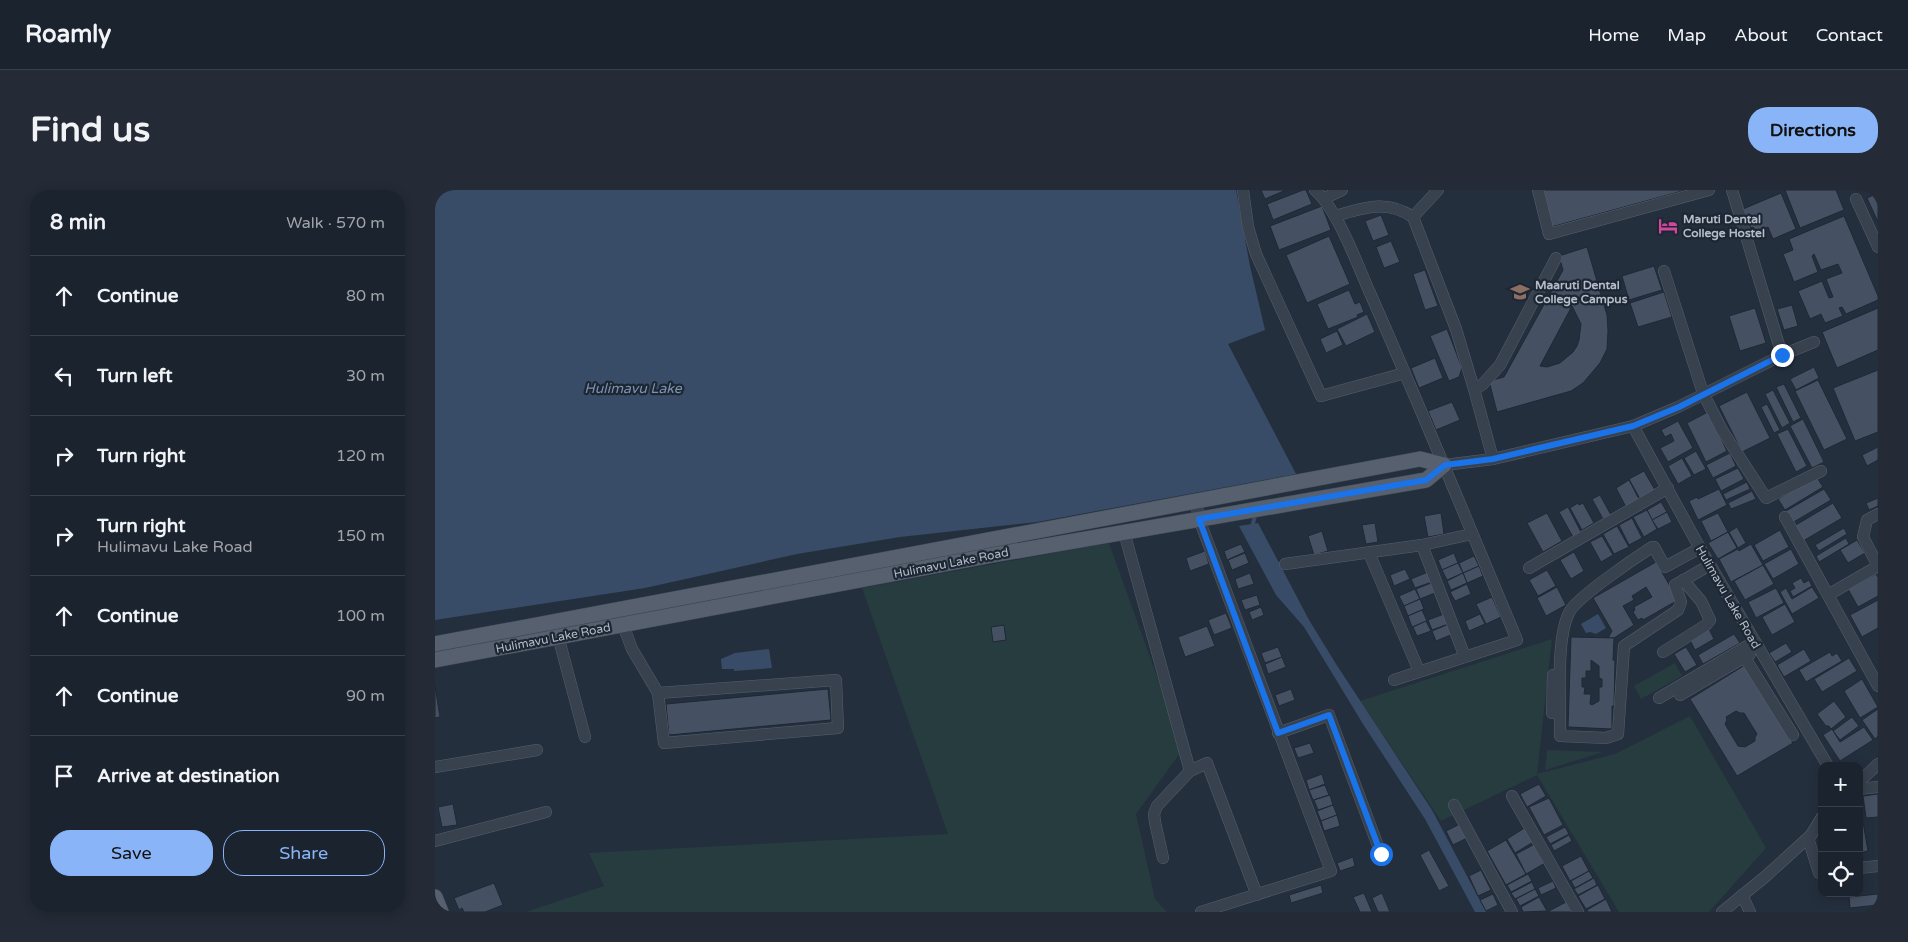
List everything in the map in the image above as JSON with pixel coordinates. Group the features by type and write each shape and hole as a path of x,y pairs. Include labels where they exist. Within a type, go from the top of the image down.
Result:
{"main road":[{"name":"Hulimavu Lake Road","path":"435,644 1420,459 1445,465"},
{"name":"Hulimavu Lake Road","path":"435,660 1124,532 1426,480 1445,465"},
{"path":"435,897 441,912"}],"street":[{"path":"1243,190 1248,227 1256,254 1321,396 1405,373"},
{"path":"1315,190 1325,198 1335,216 1445,465 1517,640 1394,680"},
{"path":"1325,198 1342,190"},
{"path":"1413,217 1439,190"},
{"path":"1537,190 1549,234 1709,190"},
{"path":"1732,190 1782,355"},
{"path":"1856,199 1878,247"},
{"path":"1335,216 1383,206 1397,208 1413,217 1456,329 1493,459"},
{"path":"1474,389 1482,385 1500,365 1557,258"},
{"path":"1664,271 1703,393 1722,430 1767,498 1821,471"},
{"path":"1445,465 1493,459 1633,426 1679,407 1703,393 1782,355 1814,342"},
{"name":"Hulimavu Lake Road","path":"1633,426 1756,646 1826,762"},
{"path":"1529,568 1668,488"},
{"path":"1196,502 1199,519 1331,871 1201,912"},
{"path":"1827,595 1878,566 1863,537 1867,520 1878,514"},
{"path":"1785,517 1878,686"},
{"path":"1124,532 1190,771"},
{"path":"1285,564 1422,545 1472,534"},
{"path":"1422,545 1465,657"},
{"path":"1552,713 1553,660 1573,607 1583,597 1651,547 1654,548 1665,567 1701,601 1710,620 1706,625 1663,652"},
{"path":"1665,567 1700,548"},
{"path":"1369,553 1419,671"},
{"path":"1679,582 1710,565"},
{"path":"1562,633 1560,736 1611,738 1618,734 1624,646 1678,610 1681,602 1679,582"},
{"path":"623,625 632,649 658,693 664,743 838,728 836,680 658,693"},
{"path":"558,636 585,737"},
{"path":"1681,695 1745,658 1756,646"},
{"path":"1659,698 1756,646"},
{"path":"1745,658 1793,735"},
{"path":"1278,733 1329,715 1381,854"},
{"path":"435,767 537,750"},
{"path":"1163,858 1154,814 1157,806 1190,771 1207,763 1257,895"},
{"path":"1863,778 1878,764"},
{"path":"1863,789 1878,787"},
{"path":"1512,796 1578,912"},
{"path":"1454,805 1512,912"},
{"path":"435,841 546,812"},
{"path":"1722,912 1811,835 1818,824"},
{"path":"1807,838 1818,870"},
{"path":"1863,868 1878,866"},
{"path":"1742,895 1750,912"}],"green space":[{"path":"1109,543 1183,749 1136,814 1155,899 1167,912 526,912 604,886 589,853 948,834 862,588"},
{"path":"1552,639 1537,774 1615,754 1690,716 1766,848 1709,912 1619,912 1537,775 1441,821 1360,701"},
{"path":"1675,663 1682,676 1641,699 1634,686"},
{"path":"1547,750 1603,752 1545,770"}],"water":[{"name":"Hulimavu Lake","path":"435,190 1236,190 1250,266 1265,330 1228,344 1296,474 1037,522 900,537 797,554 645,588 435,620"},
{"path":"1258,523 1309,620 1432,810 1486,912 1475,912 1425,819 1363,724 1304,627 1276,595 1239,526"},
{"path":"1598,614 1606,628 1596,634 1586,633 1581,624"},
{"path":"769,649 772,668 734,671 734,669 722,669 721,659 735,653"}],"building":[{"path":"1261,190 1286,190 1265,199"},
{"path":"1306,190 1312,204 1273,220 1267,204"},
{"path":"1541,190 1686,190 1551,227"},
{"path":"1785,190 1836,190 1844,210 1800,228"},
{"path":"1781,193 1796,229 1773,239 1768,227 1755,233 1743,209"},
{"path":"1878,193 1878,222 1867,198"},
{"path":"1322,206 1331,230 1279,250 1270,226"},
{"path":"1381,215 1389,235 1373,241 1365,221"},
{"path":"1844,216 1878,296 1878,300 1846,314 1842,307 1839,308 1843,316 1825,323 1821,314 1810,319 1798,291 1822,281 1829,298 1833,297 1826,279 1842,273 1838,264 1821,270 1814,254 1812,256 1818,272 1794,282 1783,254 1793,250 1789,239"},
{"path":"1329,236 1350,284 1307,303 1286,255"},
{"path":"1391,241 1400,262 1384,268 1376,247"},
{"path":"1587,247 1607,315 1607,349 1600,363 1583,383 1571,391 1497,412 1489,381 1504,377 1563,270 1559,256","holes":["1572,306 1581,324 1579,340 1573,352 1560,363 1547,367 1540,366"]},
{"path":"1654,266 1662,290 1629,300 1622,276"},
{"path":"1425,270 1438,306 1425,310 1413,274"},
{"path":"1349,290 1355,304 1360,302 1364,312 1357,315 1358,317 1328,329 1317,304"},
{"path":"1664,292 1672,317 1638,327 1630,303"},
{"path":"1792,305 1798,326 1784,330 1777,309"},
{"path":"1755,308 1766,343 1740,351 1729,316"},
{"path":"1878,308 1878,350 1837,368 1822,332"},
{"path":"1367,314 1375,332 1346,346 1337,329"},
{"path":"1447,329 1462,368 1459,377 1449,381 1430,336"},
{"path":"1337,331 1343,345 1326,353 1320,339"},
{"path":"1435,358 1443,378 1419,388 1411,368"},
{"path":"1814,367 1819,378 1796,390 1790,379"},
{"path":"1878,370 1878,432 1855,441 1833,388"},
{"path":"1818,380 1847,439 1824,450 1795,391"},
{"path":"1784,384 1801,418 1793,422 1776,387"},
{"path":"1773,390 1790,423 1782,428 1765,394"},
{"path":"1747,392 1770,438 1742,452 1719,406"},
{"path":"1452,402 1460,420 1436,430 1428,411"},
{"path":"1767,404 1780,430 1774,433 1761,407"},
{"path":"1708,412 1727,451 1706,462 1687,423"},
{"path":"1803,419 1824,462 1812,468 1790,426"},
{"path":"1678,421 1693,448 1668,462 1660,448 1674,441 1671,434 1665,437 1661,430"},
{"path":"1788,429 1807,466 1796,472 1777,434"},
{"path":"1878,447 1878,460 1867,466 1862,455"},
{"path":"1696,451 1706,469 1694,475 1684,458"},
{"path":"1730,453 1736,466 1713,478 1706,465"},
{"path":"1682,458 1692,476 1678,484 1668,466"},
{"path":"1738,468 1744,479 1721,491 1715,479"},
{"path":"1644,471 1655,490 1640,499 1629,479"},
{"path":"1816,476 1823,487 1785,510 1778,499"},
{"path":"1629,480 1639,499 1626,507 1616,488"},
{"path":"1747,482 1750,489 1726,500 1723,494"},
{"path":"1719,489 1727,505 1698,520 1689,501"},
{"path":"1824,489 1831,500 1792,523 1786,511"},
{"path":"1752,491 1756,499 1731,509 1728,503"},
{"path":"1600,495 1611,515 1603,519 1592,499"},
{"path":"1878,498 1878,506 1869,510 1866,503"},
{"path":"1661,502 1667,512 1652,520 1647,510"},
{"path":"1578,503 1579,505 1583,503 1594,523 1582,530 1570,508"},
{"path":"1833,503 1842,518 1803,541 1794,526"},
{"path":"1568,507 1581,532 1573,537 1559,512"},
{"path":"1647,510 1657,529 1644,537 1633,517"},
{"path":"1667,512 1672,522 1658,529 1652,520"},
{"path":"1441,513 1444,534 1428,537 1424,516"},
{"path":"1547,513 1562,541 1543,552 1527,523"},
{"path":"1718,513 1728,532 1711,541 1701,521"},
{"path":"1632,518 1642,538 1629,545 1619,525"},
{"path":"1375,523 1378,542 1366,544 1362,525"},
{"path":"1617,526 1629,547 1614,554 1603,534"},
{"path":"1737,527 1746,543 1738,548 1729,532"},
{"path":"1844,528 1847,534 1819,551 1815,545"},
{"path":"1780,530 1789,547 1763,561 1754,545"},
{"path":"1322,531 1328,551 1314,555 1308,536"},
{"path":"1728,532 1737,548 1718,559 1708,543"},
{"path":"1602,536 1613,555 1601,562 1590,542"},
{"path":"1846,538 1849,544 1819,562 1816,556"},
{"path":"1857,540 1865,553 1848,563 1840,550"},
{"path":"1241,544 1245,552 1227,560 1224,551"},
{"path":"1751,544 1763,565 1731,582 1719,559"},
{"path":"1791,549 1799,564 1773,579 1764,564"},
{"path":"1205,551 1209,564 1190,571 1186,558"},
{"path":"1574,552 1584,571 1571,579 1560,560"},
{"path":"1245,553 1249,563 1232,570 1228,560"},
{"path":"1454,553 1458,563 1442,570 1438,560"},
{"path":"1474,556 1479,566 1463,573 1459,563"},
{"path":"1656,562 1678,600 1643,620 1642,618 1638,620 1633,612 1635,610 1634,607 1652,597 1646,587 1632,596 1634,600 1623,606 1634,625 1614,638 1608,638 1612,631 1593,598"},
{"path":"1458,563 1463,573 1447,580 1442,570"},
{"path":"1763,565 1774,584 1745,600 1734,581"},
{"path":"1479,566 1483,576 1467,583 1463,573"},
{"path":"1405,569 1410,579 1394,586 1390,575"},
{"path":"1547,570 1556,586 1538,596 1529,580"},
{"path":"1428,572 1432,582 1415,588 1411,579"},
{"path":"1250,573 1254,584 1238,589 1235,579"},
{"path":"1463,573 1467,583 1451,590 1447,581"},
{"path":"1876,574 1878,577 1878,596 1858,607 1848,589"},
{"path":"1801,578 1804,583 1809,580 1812,586 1793,597 1790,591 1795,588 1792,583"},
{"path":"1431,583 1435,593 1420,599 1416,589"},
{"path":"1467,584 1471,594 1455,601 1450,592"},
{"path":"1557,587 1566,605 1546,616 1537,598"},
{"path":"1812,587 1819,598 1792,614 1780,592 1786,588 1792,599"},
{"path":"1776,588 1784,603 1756,618 1748,602"},
{"path":"1415,589 1420,599 1404,606 1399,596"},
{"path":"1257,595 1260,605 1245,610 1241,600"},
{"path":"1492,597 1501,617 1486,624 1476,604"},
{"path":"1420,599 1424,609 1408,616 1404,606"},
{"path":"1878,600 1878,628 1862,637 1850,615"},
{"path":"1785,604 1795,622 1772,635 1762,617"},
{"path":"1261,607 1264,615 1252,620 1249,612"},
{"path":"1422,610 1427,621 1412,627 1408,616"},
{"path":"1226,613 1232,628 1214,635 1208,620"},
{"path":"1444,614 1448,624 1432,630 1428,620"},
{"path":"1480,614 1485,624 1469,631 1465,621"},
{"path":"1426,621 1431,631 1417,636 1413,627"},
{"path":"1449,624 1453,634 1436,641 1432,631"},
{"path":"1004,625 1006,640 993,642 991,627"},
{"path":"1207,626 1215,646 1185,657 1178,637"},
{"path":"1709,629 1714,639 1695,650 1690,640"},
{"path":"1734,634 1740,643 1703,664 1698,655"},
{"path":"1571,637 1614,638 1612,729 1568,727","holes":["1591,660 1599,666 1599,678 1602,679 1602,687 1599,687 1599,701 1592,705 1590,704 1591,694 1584,694 1585,687 1582,687 1582,678 1586,678 1586,671 1591,671"]},
{"path":"1786,643 1792,652 1775,662 1769,653"},
{"path":"1278,647 1282,657 1265,663 1261,653"},
{"path":"1686,647 1697,665 1685,672 1674,654"},
{"path":"1804,649 1811,661 1784,677 1777,665"},
{"path":"1830,652 1832,656 1837,653 1842,661 1806,682 1799,670"},
{"path":"1282,657 1286,667 1268,674 1265,664"},
{"path":"1849,658 1857,671 1822,692 1814,679"},
{"path":"1745,665 1793,743 1737,776 1690,699","holes":["1736,711 1744,713 1757,734 1755,741 1745,747 1738,746 1725,724 1726,717"]},
{"path":"1862,679 1878,707 1860,718 1844,691"},
{"path":"435,686 440,717 435,718"},
{"path":"828,689 831,720 669,735 666,704"},
{"path":"1291,689 1295,700 1279,706 1275,695"},
{"path":"1834,701 1846,717 1831,729 1829,726 1826,726 1817,714"},
{"path":"1878,709 1878,736 1875,739 1862,720"},
{"path":"1852,717 1859,726 1840,740 1833,731"},
{"path":"1864,727 1873,740 1840,761 1823,735 1832,729 1840,742"},
{"path":"1310,743 1314,753 1298,758 1294,748"},
{"path":"1322,774 1325,784 1309,790 1306,780"},
{"path":"1539,784 1546,796 1527,807 1520,794"},
{"path":"1325,785 1329,795 1313,800 1309,790"},
{"path":"1878,794 1878,817 1866,818 1863,796"},
{"path":"1330,795 1333,805 1318,810 1314,800"},
{"path":"1549,798 1563,825 1544,835 1529,807"},
{"path":"453,804 457,825 442,827 438,807"},
{"path":"1333,805 1337,815 1321,821 1317,811"},
{"path":"1337,815 1340,826 1324,831 1321,821"},
{"path":"1863,822 1868,851 1863,852"},
{"path":"1460,824 1467,838 1453,845 1446,831"},
{"path":"1526,827 1535,841 1515,853 1507,839"},
{"path":"1565,827 1569,834 1550,844 1546,837"},
{"path":"1569,835 1572,841 1554,851 1551,845"},
{"path":"1506,840 1526,874 1506,885 1487,851"},
{"path":"1535,844 1545,863 1526,874 1516,854"},
{"path":"1429,850 1449,886 1439,891 1420,855"},
{"path":"1581,856 1589,871 1570,881 1562,866"},
{"path":"1353,857 1355,866 1340,871 1337,863"},
{"path":"1481,870 1491,890 1478,896 1469,876"},
{"path":"1589,871 1593,878 1575,888 1571,881"},
{"path":"1528,874 1532,881 1511,892 1507,885"},
{"path":"1594,878 1597,885 1578,895 1574,889"},
{"path":"1553,881 1556,888 1541,895 1538,888"},
{"path":"1532,882 1535,889 1515,899 1511,893"},
{"path":"494,883 503,905 485,912 464,912 462,908 459,910 454,898"},
{"path":"1321,885 1323,893 1291,903 1289,895"},
{"path":"1598,885 1605,899 1586,909 1578,896"},
{"path":"1535,889 1539,896 1520,906 1516,899"},
{"path":"1364,893 1372,912 1360,912 1353,897"},
{"path":"1382,893 1390,912 1378,912 1372,898"},
{"path":"1493,894 1498,905 1486,911 1480,900"},
{"path":"1878,894 1878,905 1850,908 1849,897"},
{"path":"1539,897 1547,911 1523,912 1521,907"},
{"path":"1606,899 1612,912 1588,912 1587,910"},
{"path":"1566,902 1572,912 1549,912 1549,911"}],"waterway":[{"path":"1252,527 1256,512"}],"place":[{"name":"Maruti Dental College Hostel","path":"1668,226"},
{"name":"Maaruti Dental College Campus","path":"1520,292"}],"route":[{"path":"1381,854 1329,715 1278,733 1199,519 1426,480 1445,465 1493,459 1633,426 1679,407 1703,393 1782,355"}]}
